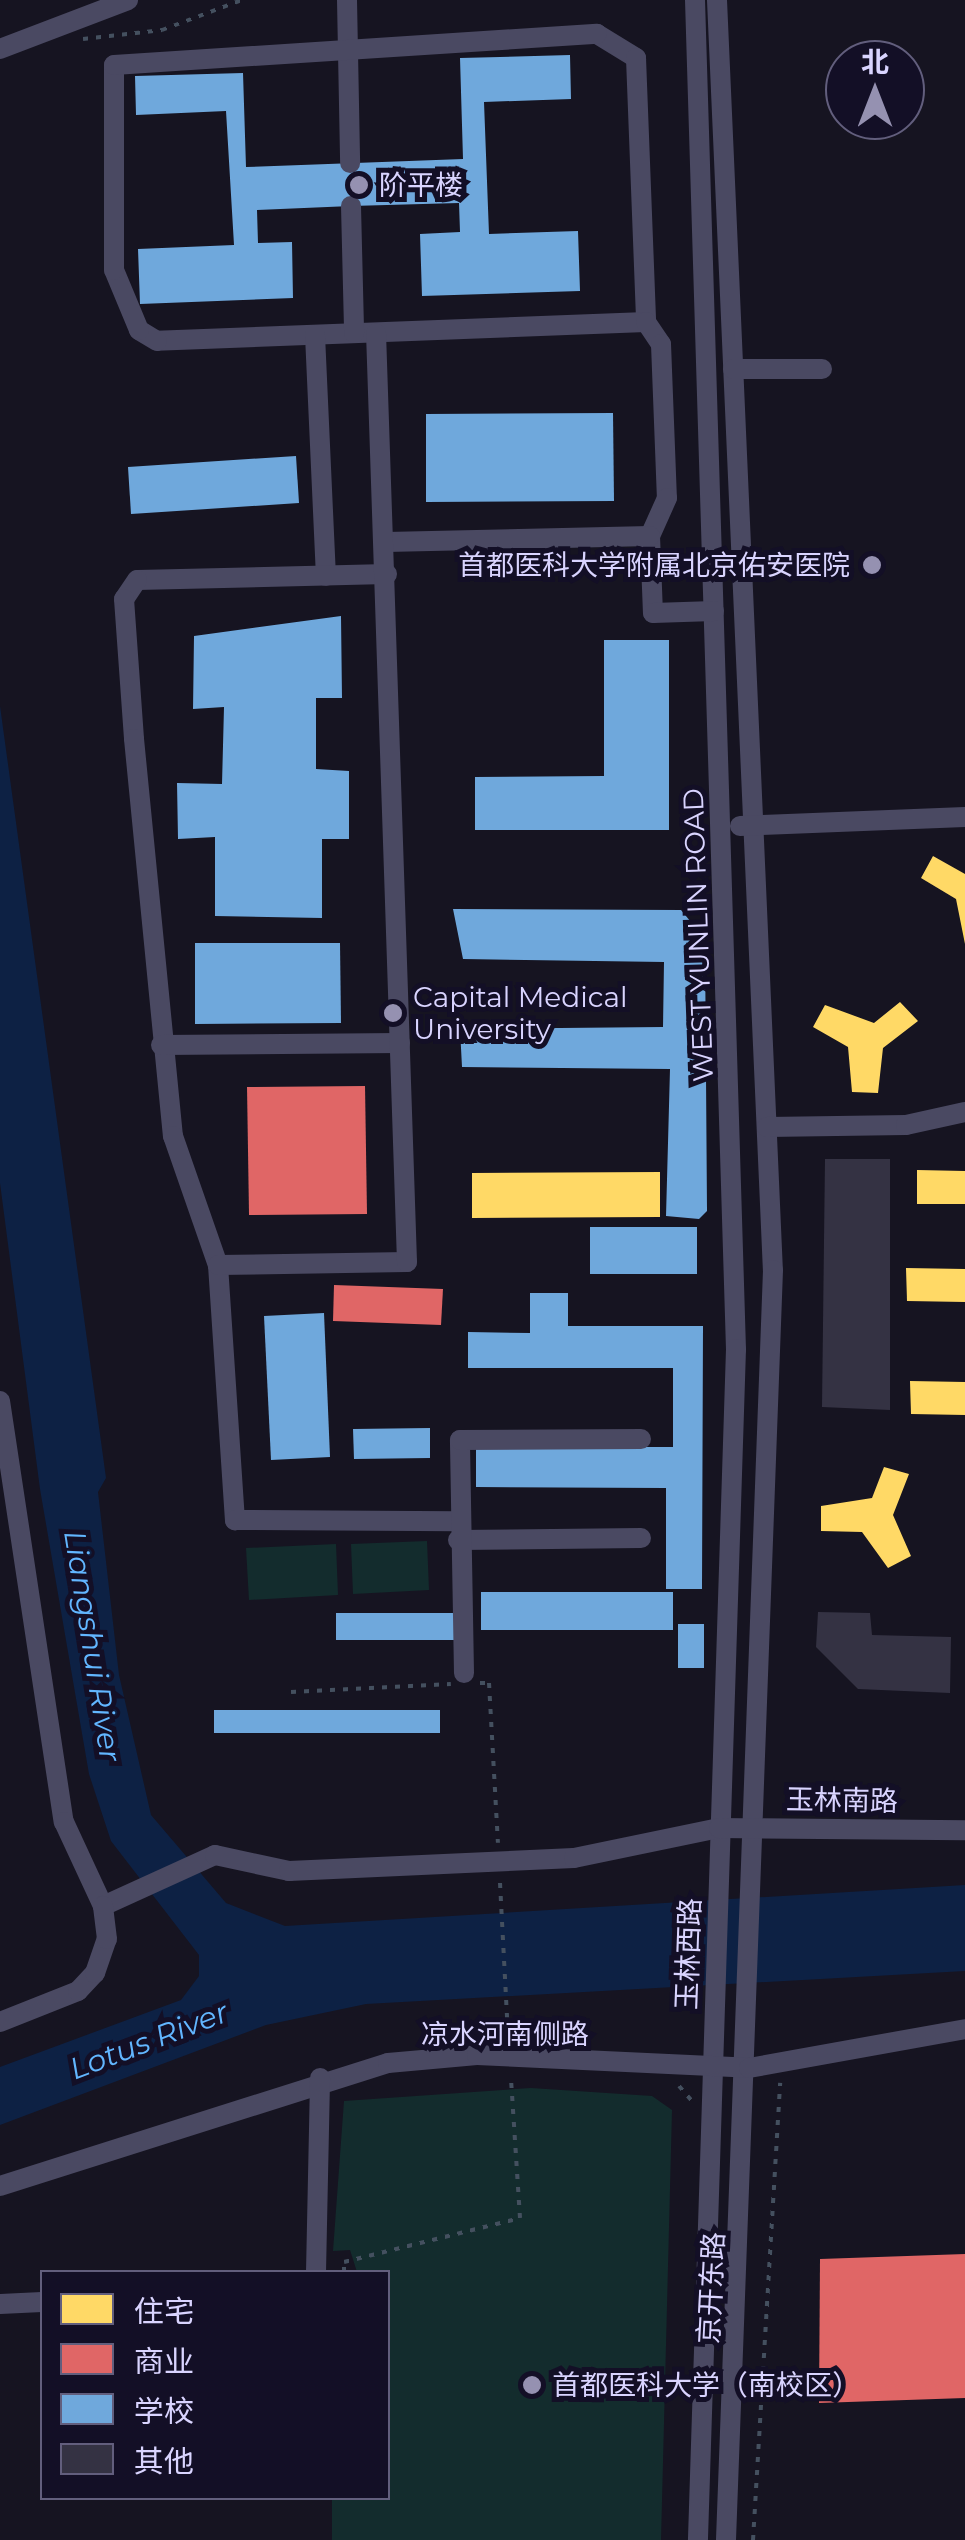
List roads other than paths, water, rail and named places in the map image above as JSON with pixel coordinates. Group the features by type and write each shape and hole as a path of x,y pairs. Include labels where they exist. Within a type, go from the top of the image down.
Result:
{"street":[{"path":"0,49 128,0"},
{"path":"347,0 350,163"},
{"name":"WEST YUNLIN ROAD","path":"695,0 736,1349 718,1868"},
{"name":"WEST YUNLIN ROAD","path":"716,0 773,1270 751,2038"},
{"path":"646,322 157,341 140,330 114,270 110,73 124,58 597,34 636,58 646,322 661,344 667,498 650,536 653,612 714,611"},
{"path":"351,206 354,334"},
{"path":"218,1264 407,1262 386,542 376,334"},
{"path":"316,336 326,576"},
{"path":"734,369 822,369"},
{"path":"386,542 650,536"},
{"path":"387,574 137,580 124,599 161,1045 173,1136 218,1264 235,1520 640,1538"},
{"path":"722,826 965,817"},
{"path":"161,1045 400,1043"},
{"path":"768,1127 906,1125 965,1112"},
{"path":"0,1401 64,1822 109,1903 108,1939 95,1973 78,1991 0,2022"},
{"path":"464,1673 457,1530 466,1437 640,1439"},
{"name":"玉林南路","path":"109,1903 214,1855 289,1872 574,1858 719,1828 965,1830"},
{"name":"玉林西路","path":"713,2041 718,1868"},
{"name":"凉水河南侧路","path":"0,2186 320,2078 476,2056 749,2068 965,2029"},
{"name":"京开东路","path":"726,2540 751,2038"},
{"name":"京开东路","path":"698,2540 713,2041"},
{"path":"316,2270 320,2078"},
{"path":"0,2304 40,2302"}],"water":[{"path":"0,706 106,1478 98,1492 119,1675 151,1815 226,1903 285,1926 965,1885 965,1971 366,2004 266,2025 0,2125 0,2067 181,2000 199,1976 199,1955 111,1841 89,1774 40,1489 0,1183"}],"place":[{"name":"阶平楼","path":"359,185"},
{"name":"首都医科大学附属北京佑安医院","path":"872,565"},
{"name":"Capital Medical University","path":"393,1013"},
{"name":"首都医科大学（南校区）","path":"532,2385"}],"water label":[{"name":"Liangshui River","path":"92,1646"},
{"name":"Lotus River","path":"149,2041"}]}
